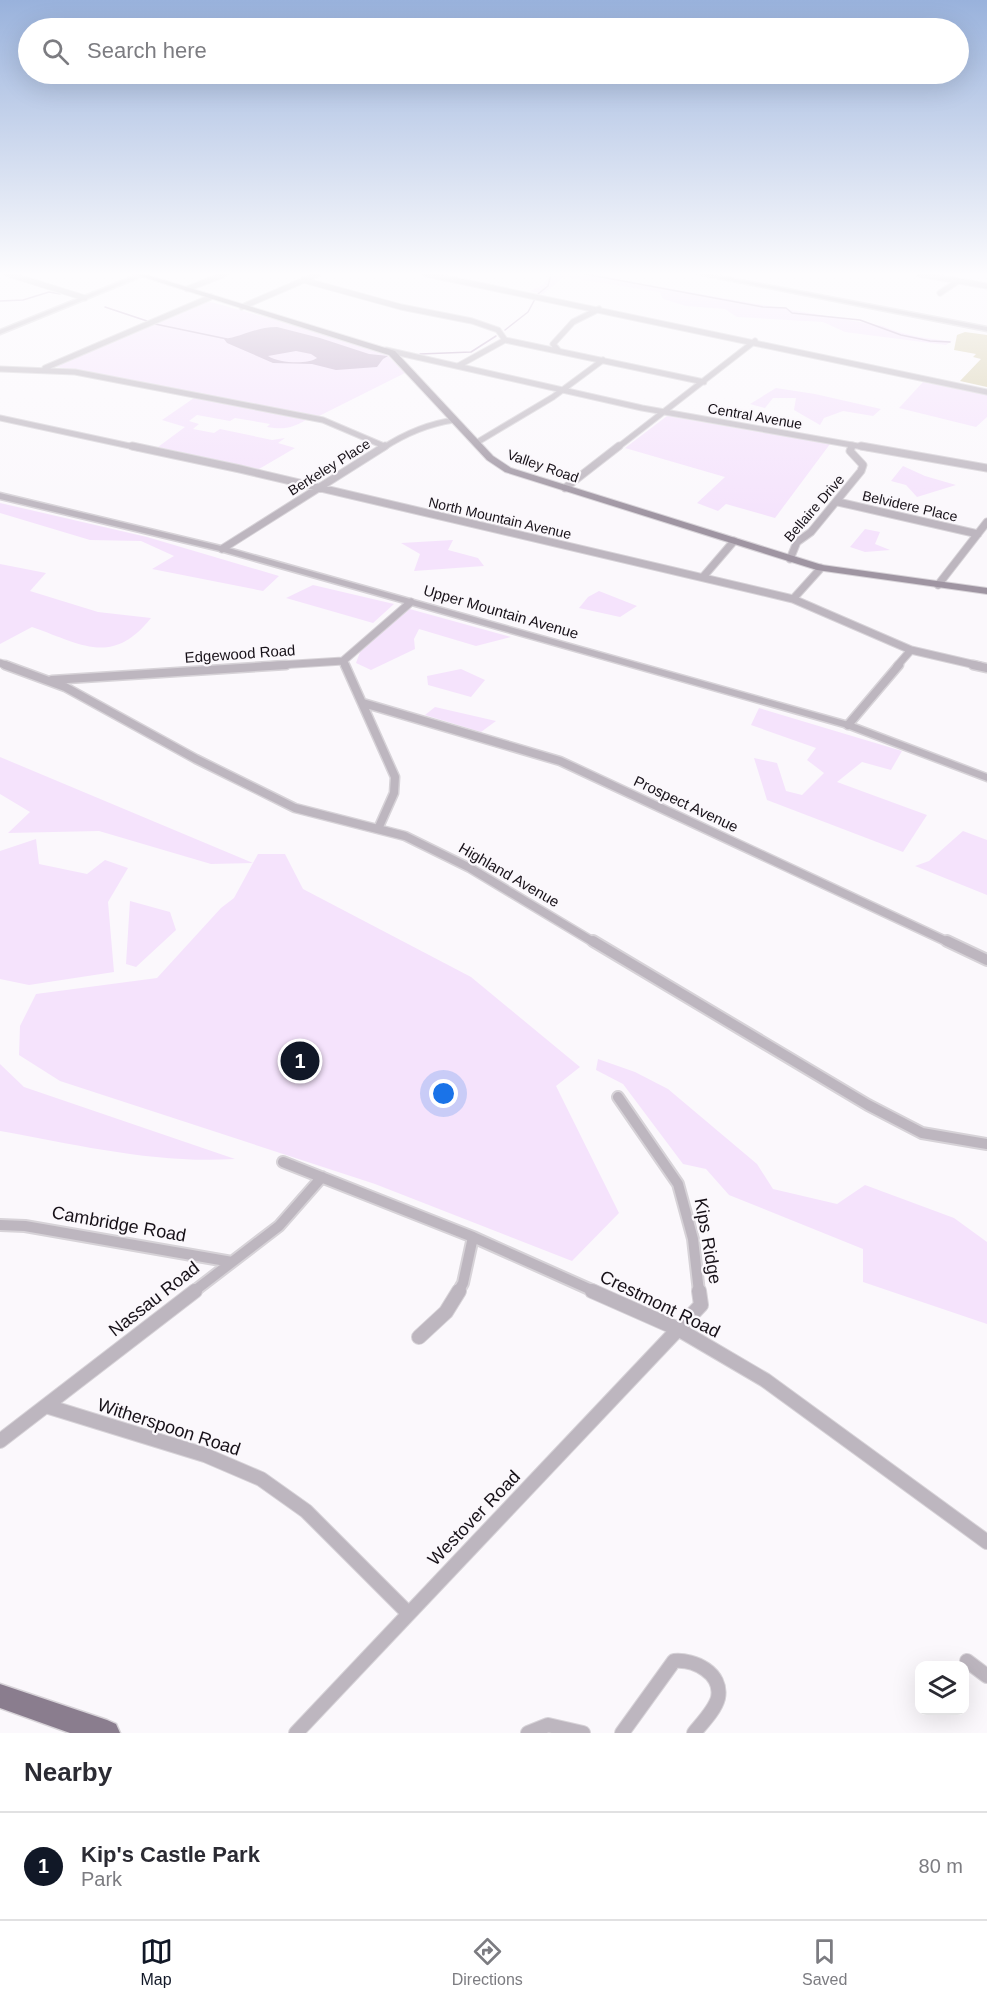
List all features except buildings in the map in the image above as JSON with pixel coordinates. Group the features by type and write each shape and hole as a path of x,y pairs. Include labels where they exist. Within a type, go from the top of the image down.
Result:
{"main road":[{"name":"Valley Road","path":"393,355 498,465 821,568 987,591"},
{"path":"0,1696 107,1733"}],"street":[{"path":"43,369 76,355"},
{"name":"Central Avenue","path":"407,355 665,413 987,468"},
{"path":"458,366 478,355"},
{"path":"580,355 704,382"},
{"path":"565,488 738,355"},
{"path":"818,355 987,392"},
{"name":"Central Avenue","path":"398,358 416,357"},
{"path":"476,443 560,391 603,360"},
{"path":"0,369 43,369 80,373 323,420 338,425 366,441 384,446"},
{"name":"North Mountain Avenue","path":"0,418 228,466 793,599 910,650 987,668"},
{"name":"Berkeley Place","path":"222,549 384,446 423,426 454,420"},
{"name":"Bellaire Drive","path":"790,559 797,542 811,532 838,502 861,471 863,465 850,451 852,445"},
{"name":"Upper Mountain Avenue","path":"0,496 222,549 848,725 987,778"},
{"name":"Belvidere Place","path":"838,502 978,534"},
{"path":"938,585 987,522"},
{"path":"703,577 734,542"},
{"path":"793,599 821,568"},
{"path":"378,830 394,793 395,777 343,661 411,602"},
{"path":"848,725 910,650"},
{"name":"Edgewood Road","path":"49,680 343,661"},
{"name":"Highland Avenue","path":"0,663 49,680 196,759 295,808 405,837 470,868 881,1112 921,1133 987,1144"},
{"name":"Prospect Avenue","path":"363,703 560,761 987,960"},
{"name":"Kips Ridge","path":"618,1097 678,1184 684,1201 693,1239 701,1305 678,1329"},
{"name":"Crestmont Road","path":"283,1162 473,1237 678,1329 765,1380 987,1542"},
{"name":"Nassau Road","path":"0,1441 279,1226 322,1177"},
{"name":"Cambridge Road","path":"0,1225 25,1226 232,1262"},
{"path":"419,1337 446,1312 463,1283 473,1237"},
{"name":"Westover Road","path":"296,1733 678,1329"},
{"name":"Witherspoon Road","path":"46,1406 206,1455 261,1479 306,1511 408,1613"},
{"path":"622,1733 674,1660 681,1659 702,1666 709,1672 717,1689 718,1699 694,1733"},
{"path":"969,1662 987,1676"},
{"path":"528,1733 538,1726 551,1725 583,1733"}],"shaded area":[{"path":"79,355 387,355 405,373 319,416 52,366"},
{"path":"254,355 274,355 268,356 293,362 317,358 312,355 388,356 377,367 336,370 312,364 273,363"},
{"path":"923,382 987,395 987,417 976,427 899,408"},
{"path":"776,388 881,409 873,416 843,411 824,418 820,425 794,410 796,398 773,398 765,408 750,404"},
{"path":"194,398 306,420 292,427 283,428 267,427 270,424 235,418 230,421 197,415 189,421 199,424 193,429 214,433 220,429 272,440 285,438 278,443 295,448 259,469 158,447 185,427 162,420"},
{"path":"667,416 830,444 775,518 726,504 718,511 697,503 725,477 625,448"},
{"path":"903,466 925,476 956,485 917,497 906,485 891,481"},
{"path":"0,503 147,537 279,576 263,591 152,569 174,556 141,541 90,540 0,513"},
{"path":"865,529 880,532 875,544 890,550 865,552 850,547"},
{"path":"453,540 448,550 478,558 484,566 414,571 420,554 401,543"},
{"path":"0,564 46,573 30,591 98,612 151,618 137,633 109,647 81,645 32,627 0,644"},
{"path":"313,585 394,604 373,623 286,598"},
{"path":"599,591 637,606 620,617 579,608 588,597"},
{"path":"406,608 511,637 476,646 419,629 414,639 415,649 371,670 356,663 360,652"},
{"path":"461,669 485,680 471,697 428,685 427,676"},
{"path":"435,707 496,721 481,732 425,715"},
{"path":"759,708 902,751 891,770 862,762 837,782 927,815 903,852 767,800 754,758 777,763 786,791 802,795 824,773 807,760 816,748 751,725"},
{"path":"0,757 253,863 211,864 99,831 8,833 30,812 0,794"},
{"path":"963,831 987,840 987,895 915,866 929,861"},
{"path":"36,839 39,864 87,874 105,860 128,868 108,902 114,972 29,985 0,979 0,851"},
{"path":"258,854 285,854 303,889 471,977 580,1067 556,1086 619,1213 572,1261 375,1184 60,1081 19,1055 20,1026 36,994 157,978 221,908 234,898"},
{"path":"130,901 170,912 176,930 136,967 126,964"},
{"path":"598,1059 635,1072 668,1089 757,1164 773,1189 837,1204 865,1185 954,1218 987,1242 987,1324 863,1282 863,1249 729,1195 706,1169 683,1164 623,1084 596,1070"},
{"path":"0,1064 24,1087 235,1159 205,1160 146,1156 0,1131"}],"place":[{"name":"Kip's Castle Park","path":"300,1061"}]}
